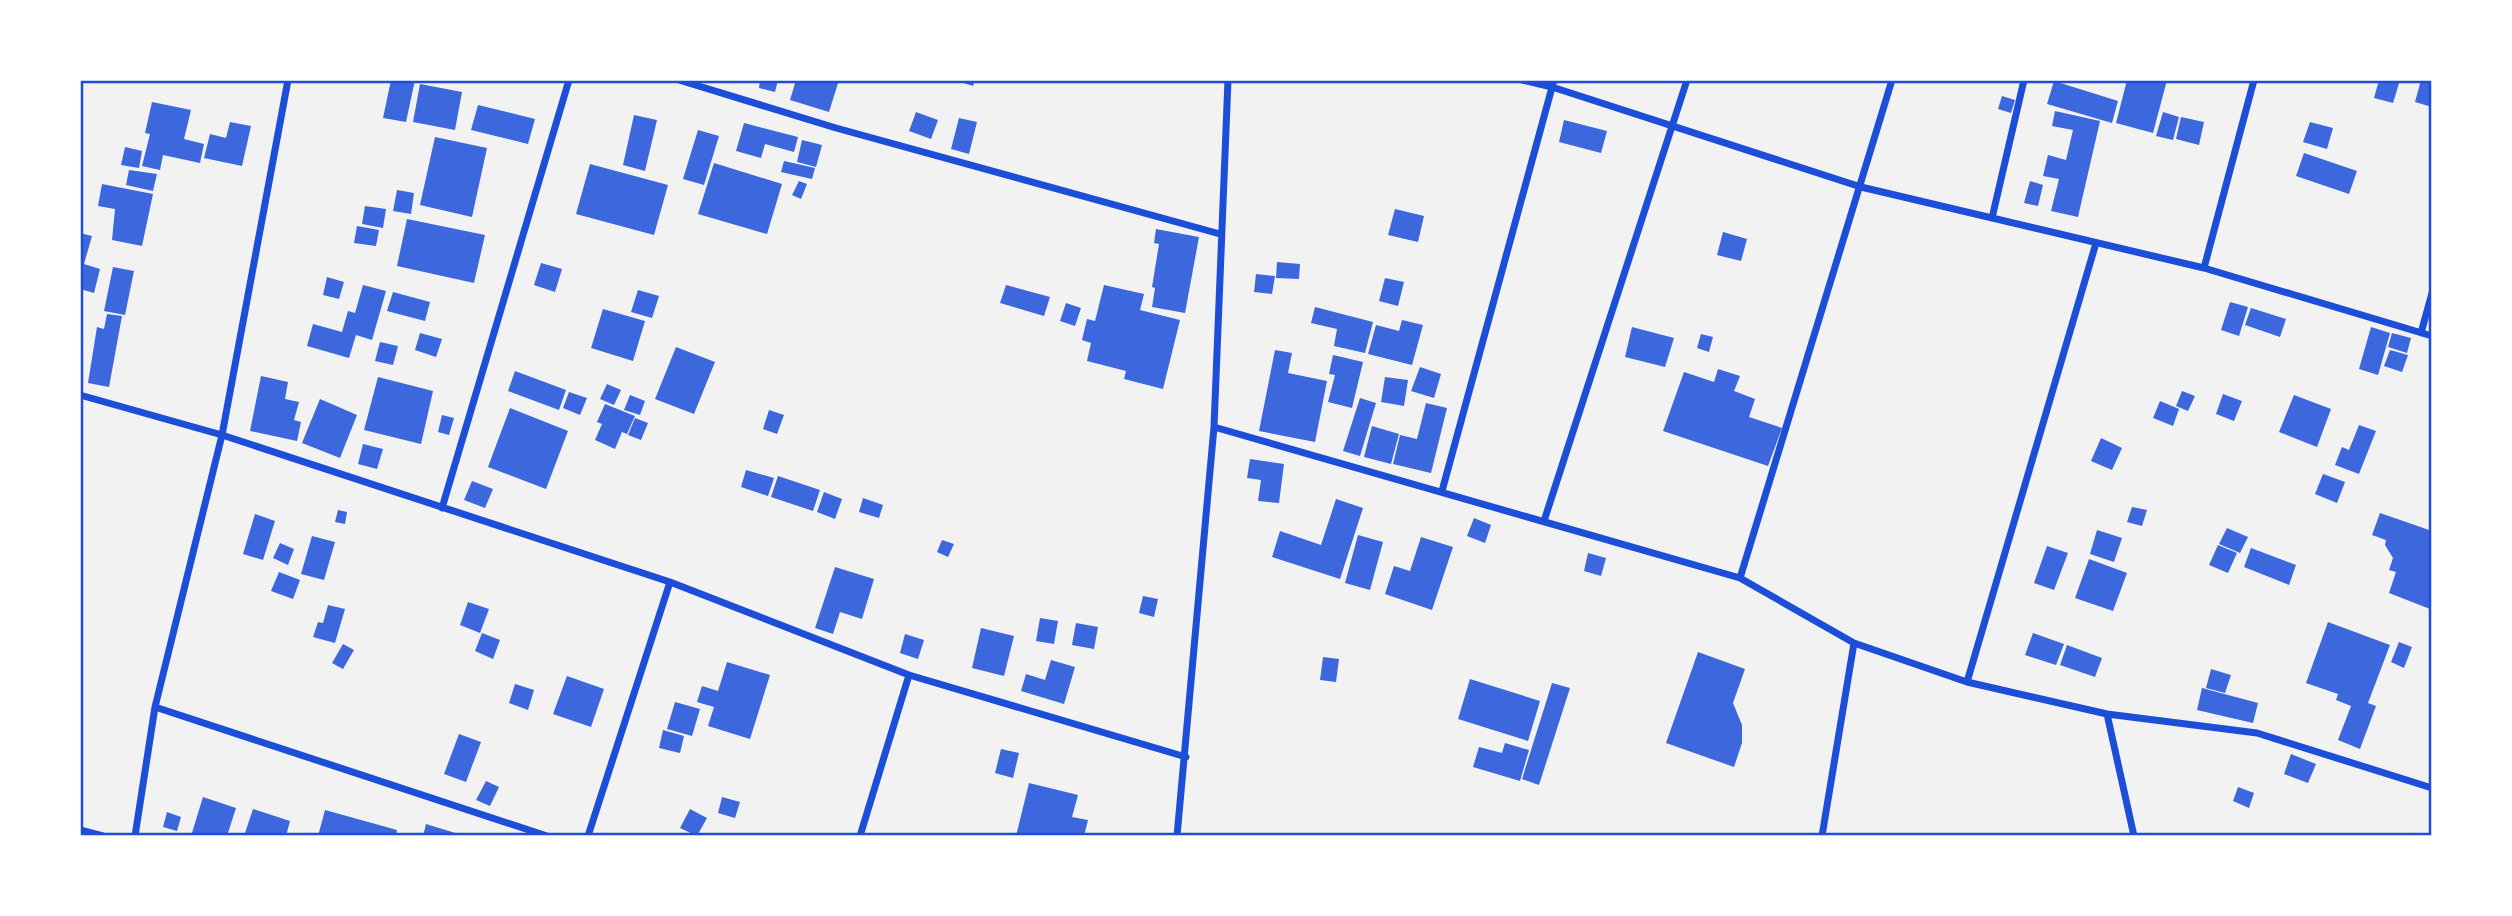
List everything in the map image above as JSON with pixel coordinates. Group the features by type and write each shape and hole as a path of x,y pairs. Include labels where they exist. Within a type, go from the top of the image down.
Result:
{"street":[{"path":"135,835 155,707 222,435 288,80"},
{"path":"442,508 569,80"},
{"path":"679,80 836,128 1220,234"},
{"path":"1177,835 1214,427 1228,80"},
{"path":"1522,80 1553,84 1672,127 1860,187 2204,268 2431,336"},
{"path":"1544,521 1687,80"},
{"path":"1740,578 1892,80"},
{"path":"1992,218 2024,80"},
{"path":"2204,268 2254,80"},
{"path":"1442,491 1553,84"},
{"path":"1966,682 2096,243"},
{"path":"2421,333 2431,293"},
{"path":"80,396 222,435 670,582 909,675 1186,757"},
{"path":"1214,427 1740,578 1854,643 1966,682 2107,714 2257,733 2431,788"},
{"path":"588,835 670,582"},
{"path":"1822,835 1854,643"},
{"path":"860,835 909,675"},
{"path":"155,707 547,835"},
{"path":"2107,714 2134,835"},
{"path":"80,831 103,835"}],"building":[{"path":"391,80 415,80 406,122 383,118"},
{"path":"760,80 778,80 775,92 759,88"},
{"path":"796,80 839,80 829,112 790,100"},
{"path":"954,80 975,80 973,86"},
{"path":"2127,80 2167,80 2153,133 2116,123"},
{"path":"2379,80 2400,80 2393,103 2374,98"},
{"path":"2421,80 2432,80 2432,107 2415,102"},
{"path":"2054,81 2118,101 2112,123 2047,104"},
{"path":"420,84 462,92 455,130 413,122"},
{"path":"2002,96 2015,100 2011,113 1998,109"},
{"path":"152,102 191,110 184,139 204,144 200,163 163,155 160,170 142,166 150,134 145,133"},
{"path":"478,105 535,119 528,144 471,130"},
{"path":"2055,111 2100,121 2078,217 2051,211 2059,179 2043,176 2048,155 2066,160 2073,130 2052,126"},
{"path":"916,112 938,120 931,139 909,131"},
{"path":"2163,112 2179,117 2173,140 2156,136"},
{"path":"634,115 657,120 645,171 623,165"},
{"path":"2181,117 2204,122 2199,145 2176,139"},
{"path":"959,118 977,122 969,154 951,149"},
{"path":"1564,120 1607,131 1601,153 1559,142"},
{"path":"230,122 251,126 242,166 204,158 210,134 226,138"},
{"path":"2310,122 2333,128 2327,149 2303,142"},
{"path":"744,123 798,137 794,152 765,144 761,158 736,151"},
{"path":"698,130 719,136 704,185 683,179"},
{"path":"435,137 487,148 472,217 420,205"},
{"path":"802,140 822,145 816,167 797,162"},
{"path":"125,147 142,151 139,168 121,165"},
{"path":"2304,153 2357,171 2349,194 2296,176"},
{"path":"784,161 815,168 812,179 781,172"},
{"path":"714,163 782,184 767,234 698,214"},
{"path":"590,164 668,185 654,235 576,214"},
{"path":"129,170 157,174 153,191 126,185"},
{"path":"799,181 807,184 801,199 792,195"},
{"path":"2030,181 2043,185 2038,206 2024,203"},
{"path":"102,184 153,194 142,246 112,240 115,209 98,206"},
{"path":"397,190 414,193 411,214 393,211"},
{"path":"365,206 386,209 383,228 362,224"},
{"path":"1395,209 1424,216 1418,242 1388,235"},
{"path":"407,219 485,235 474,283 397,266"},
{"path":"357,226 379,230 376,246 354,243"},
{"path":"1156,229 1199,237 1185,313 1152,307 1155,288 1152,287 1159,244 1154,243"},
{"path":"1723,232 1747,239 1741,261 1717,255"},
{"path":"80,233 92,236 84,264 100,269 94,293 80,289"},
{"path":"1277,262 1300,264 1299,279 1276,278"},
{"path":"541,263 562,269 555,292 534,285"},
{"path":"113,267 134,271 125,315 104,311"},
{"path":"1256,274 1275,276 1272,294 1254,292"},
{"path":"327,277 344,282 339,299 323,295"},
{"path":"1385,278 1404,282 1398,306 1379,301"},
{"path":"363,285 386,291 372,340 356,335 349,358 307,346 313,324 342,332 348,311 355,313"},
{"path":"1006,285 1050,297 1044,316 1000,303"},
{"path":"1104,285 1144,294 1140,310 1180,320 1163,389 1124,379 1126,371 1087,361 1091,343 1082,340 1087,319 1095,321"},
{"path":"638,290 659,296 652,318 631,312"},
{"path":"393,292 430,302 425,321 387,311"},
{"path":"2230,302 2248,307 2239,336 2221,330"},
{"path":"1066,303 1081,308 1075,326 1060,321"},
{"path":"1315,307 1373,322 1365,353 1334,346 1337,329 1311,323"},
{"path":"2251,308 2286,319 2280,337 2245,325"},
{"path":"603,309 645,321 633,361 591,348"},
{"path":"107,314 122,316 109,387 88,383 97,327 104,329"},
{"path":"1402,320 1423,325 1412,365 1368,354 1376,325 1399,331"},
{"path":"1632,327 1674,338 1665,367 1625,357"},
{"path":"2371,327 2390,333 2378,375 2359,369"},
{"path":"420,333 442,339 436,357 415,350"},
{"path":"2392,333 2411,338 2407,353 2388,347"},
{"path":"1701,334 1713,337 1709,352 1697,348"},
{"path":"380,342 398,346 393,365 375,361"},
{"path":"676,347 715,362 694,414 655,399"},
{"path":"1275,350 1292,353 1288,373 1327,381 1315,442 1259,431"},
{"path":"2390,350 2408,355 2402,372 2384,366"},
{"path":"1333,355 1363,362 1352,408 1328,402 1335,375 1329,374"},
{"path":"1420,367 1441,374 1434,398 1411,391"},
{"path":"1718,369 1740,376 1734,391 1755,399 1749,417 1782,428 1768,466 1663,431 1684,372 1714,382"},
{"path":"515,371 566,390 559,410 508,391"},
{"path":"261,376 288,382 285,399 299,402 294,420 301,422 297,441 250,431"},
{"path":"378,377 433,391 421,444 364,430"},
{"path":"1385,377 1408,380 1404,406 1381,402"},
{"path":"607,384 621,390 614,405 600,399"},
{"path":"2182,391 2195,396 2188,411 2176,406"},
{"path":"569,392 587,398 580,415 563,408"},
{"path":"2223,394 2242,401 2234,421 2216,414"},
{"path":"630,395 645,401 640,415 624,410"},
{"path":"2294,395 2331,409 2317,447 2279,432"},
{"path":"1360,398 1376,403 1360,456 1343,451"},
{"path":"320,399 357,415 340,458 302,443"},
{"path":"2160,401 2179,409 2173,426 2153,418"},
{"path":"1426,403 1447,408 1431,473 1393,464 1400,435 1417,439"},
{"path":"605,404 635,416 627,434 622,432 615,449 595,440 602,424 597,422"},
{"path":"510,408 568,431 546,489 488,467"},
{"path":"769,410 784,415 777,434 763,429"},
{"path":"442,415 454,418 449,435 438,432"},
{"path":"635,418 648,423 641,440 628,435"},
{"path":"2359,425 2376,431 2359,474 2335,465 2342,447 2349,450"},
{"path":"1372,426 1399,434 1391,464 1364,457"},
{"path":"2101,438 2122,448 2112,470 2091,461"},
{"path":"363,444 383,449 377,469 358,464"},
{"path":"1250,459 1284,464 1279,503 1258,501 1261,480 1247,478"},
{"path":"746,470 774,478 768,496 741,487"},
{"path":"2323,474 2345,482 2337,503 2315,494"},
{"path":"778,476 820,490 813,511 771,497"},
{"path":"472,481 493,489 485,508 464,500"},
{"path":"824,492 842,499 835,519 817,512"},
{"path":"863,498 883,505 879,518 859,512"},
{"path":"1336,499 1363,508 1340,579 1272,557 1280,531 1321,545"},
{"path":"2132,507 2147,510 2142,526 2127,522"},
{"path":"338,510 347,512 345,524 335,522"},
{"path":"2380,513 2432,531 2430,609 2389,593 2396,572 2389,570 2393,558 2385,545 2386,540 2372,535"},
{"path":"255,514 275,521 263,560 243,554"},
{"path":"1474,518 1491,525 1485,543 1467,536"},
{"path":"2227,528 2248,537 2240,553 2219,544"},
{"path":"2097,530 2122,538 2114,562 2090,554"},
{"path":"1358,535 1383,542 1370,590 1345,583"},
{"path":"312,536 335,542 324,580 301,574"},
{"path":"1421,537 1453,547 1432,610 1385,594 1394,566 1410,571"},
{"path":"942,540 954,544 948,557 937,552"},
{"path":"280,543 294,549 288,565 273,558"},
{"path":"2218,545 2237,553 2228,573 2209,565"},
{"path":"2047,546 2068,553 2054,590 2034,583"},
{"path":"2251,548 2296,565 2289,585 2244,567"},
{"path":"1588,553 1606,558 1601,576 1584,571"},
{"path":"2089,559 2127,573 2113,611 2075,598"},
{"path":"835,567 874,579 862,619 840,612 833,634 815,628"},
{"path":"279,572 300,580 293,599 271,591"},
{"path":"1143,596 1158,599 1154,617 1139,613"},
{"path":"468,602 489,609 480,633 460,625"},
{"path":"328,605 345,609 335,643 313,637 318,622 323,623"},
{"path":"1040,618 1058,621 1054,644 1036,641"},
{"path":"2328,622 2390,645 2368,703 2376,706 2360,749 2338,740 2351,706 2336,700 2338,694 2306,683"},
{"path":"1076,623 1098,627 1094,649 1072,645"},
{"path":"981,628 1014,636 1004,676 972,668"},
{"path":"482,633 500,640 493,659 475,651"},
{"path":"2033,633 2064,644 2056,665 2025,655"},
{"path":"905,634 924,640 918,659 900,653"},
{"path":"2399,642 2412,647 2404,668 2391,662"},
{"path":"343,644 354,650 343,669 332,663"},
{"path":"2067,645 2102,658 2095,677 2060,665"},
{"path":"1698,652 1745,669 1733,703 1742,725 1742,743 1734,767 1666,743"},
{"path":"1323,657 1339,659 1336,682 1320,680"},
{"path":"1051,660 1075,667 1064,704 1021,691 1026,674 1045,680"},
{"path":"727,662 770,675 750,739 708,726 714,707 697,702 702,686 718,691"},
{"path":"2211,669 2231,675 2225,693 2206,688"},
{"path":"567,676 604,689 591,727 553,714"},
{"path":"1470,679 1540,701 1528,741 1458,719"},
{"path":"1552,683 1570,688 1539,785 1522,779"},
{"path":"515,684 534,690 528,710 509,703"},
{"path":"2202,688 2258,703 2253,723 2197,710"},
{"path":"675,702 700,709 692,736 667,729"},
{"path":"663,730 684,736 680,753 659,748"},
{"path":"459,734 481,742 466,782 444,774"},
{"path":"1505,743 1529,750 1520,781 1473,767 1479,747 1502,753"},
{"path":"1001,749 1019,753 1013,778 995,773"},
{"path":"2291,754 2316,764 2308,783 2284,774"},
{"path":"486,781 499,787 490,806 476,800"},
{"path":"1029,783 1078,795 1072,817 1088,820 1084,836 1016,836"},
{"path":"2238,787 2254,793 2249,808 2233,801"},
{"path":"203,797 236,808 227,836 191,836"},
{"path":"722,797 740,802 735,818 718,813"},
{"path":"253,809 290,821 286,836 244,836"},
{"path":"690,809 707,818 697,836 680,828"},
{"path":"325,810 397,830 396,836 318,836"},
{"path":"167,812 181,817 177,831 163,827"},
{"path":"426,824 462,835 462,836 423,836"}]}
